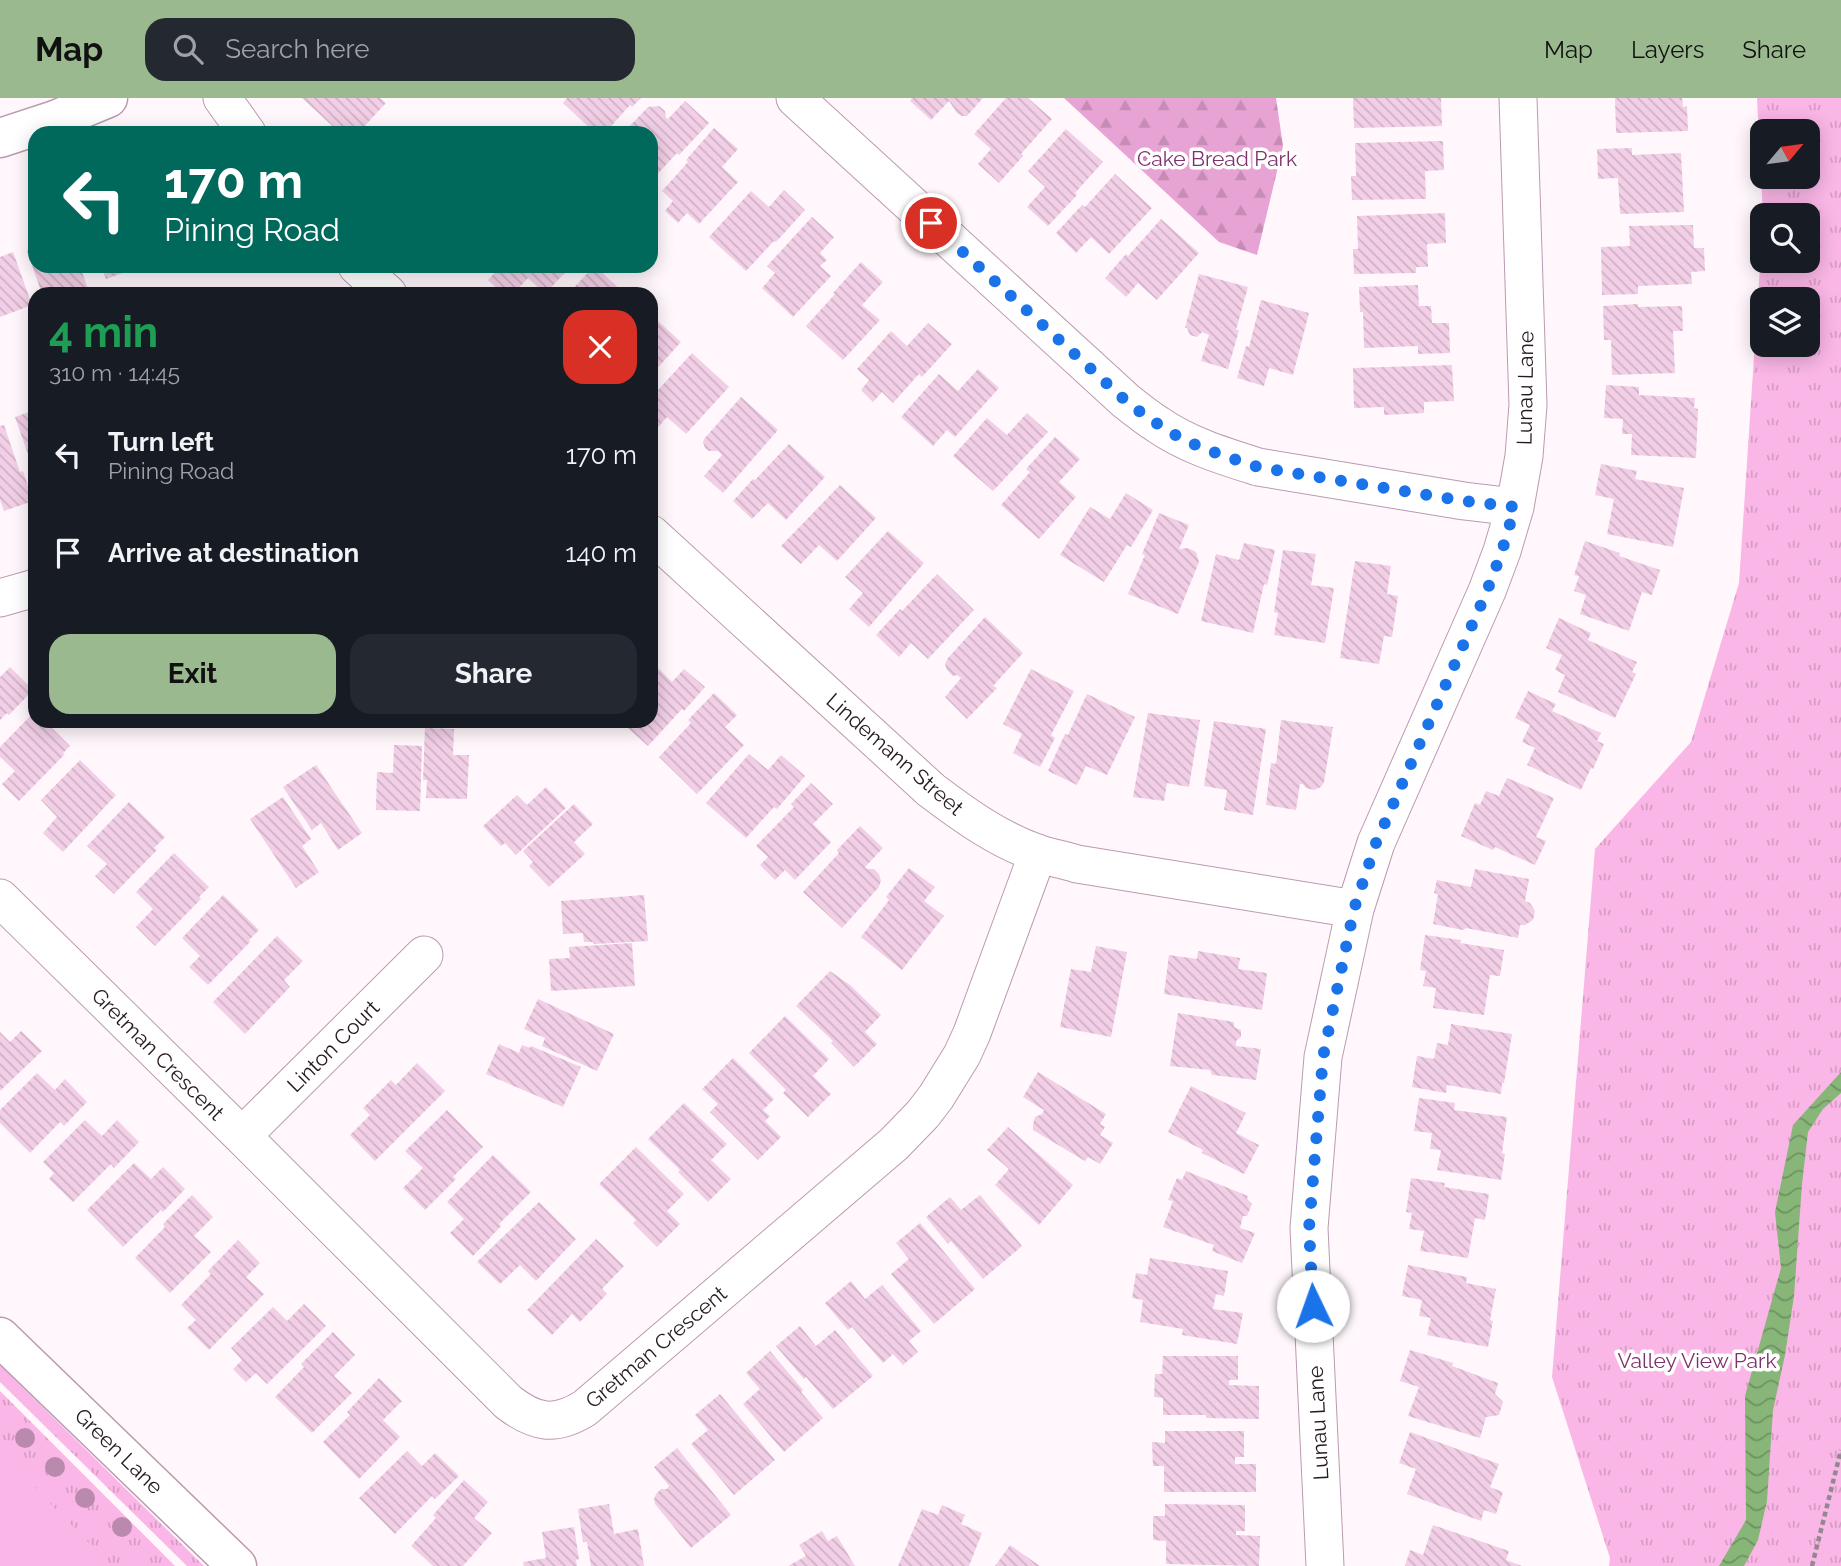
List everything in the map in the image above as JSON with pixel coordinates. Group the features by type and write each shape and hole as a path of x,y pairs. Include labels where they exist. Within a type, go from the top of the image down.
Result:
{"street":[{"path":"37,126 108,98"},
{"path":"222,98 242,126"},
{"path":"795,98 1126,401 1159,426 1195,445 1258,467 1515,507"},
{"name":"Lunau Lane","path":"1325,1566 1309,1228 1323,1057 1354,909 1376,843 1487,591 1515,507 1524,456 1528,405 1518,98"},
{"path":"0,138 28,129"},
{"path":"365,273 380,287"},
{"name":"Lindemann Street","path":"658,540 931,790 1003,838 1038,853 1077,864 1354,909"},
{"path":"0,598 28,590"},
{"name":"Gretman Crescent","path":"0,898 508,1402 520,1412 548,1421 575,1415 585,1408 894,1144 923,1114 950,1076 972,1033 1038,853"},
{"name":"Linton Court","path":"242,1136 424,955"},
{"name":"Green Lane","path":"0,1336 237,1566"}],"path":[{"path":"1811,1566 1841,1450"}],"green space":[{"name":"Cake Bread Park","path":"1064,98 1276,98 1283,146 1257,255 1219,242"},
{"name":"Valley View Park","path":"1757,98 1841,98 1841,1566 1609,1566 1610,1558 1552,1377 1595,849 1691,742 1739,583 1754,357 1820,357 1820,287 1759,287 1760,273 1820,273 1820,203 1762,203 1762,189 1820,189 1820,119 1758,119"},
{"path":"0,1365 204,1566 187,1566 0,1382"},
{"path":"0,1391 175,1566 0,1566"},
{"path":"0,1453 112,1566 0,1566"}],"water":[{"path":"1841,1072 1841,1093 1823,1109 1808,1132 1794,1296 1773,1410 1767,1501 1758,1540 1744,1566 1719,1566 1746,1520 1745,1396 1781,1268 1775,1212 1793,1125"}],"building":[{"path":"302,98 380,98 386,103 365,126 332,126"},
{"path":"567,98 641,98 632,107 630,105 611,126 588,126 563,103"},
{"path":"912,98 983,98 967,116 957,113 949,101 931,120 910,101"},
{"path":"1006,98 1028,98 1052,119 999,183 978,164 991,149 974,134"},
{"path":"1353,98 1441,98 1442,126 1354,128"},
{"path":"1615,98 1682,98 1683,107 1687,106 1688,131 1616,133"},
{"path":"685,101 709,123 658,173 658,126 630,126 648,107 659,106 668,119"},
{"path":"714,128 738,149 722,167 738,182 699,224 687,213 678,223 665,211 673,201 662,191"},
{"path":"1066,129 1103,162 1048,226 1027,207 1045,187 1028,171"},
{"path":"1443,141 1444,170 1425,171 1426,199 1352,200 1351,176 1356,176 1355,143"},
{"path":"1632,148 1632,155 1681,153 1684,212 1620,214 1618,178 1598,179 1597,149"},
{"path":"1115,174 1152,208 1109,254 1091,237 1076,253 1056,233 1082,205 1085,207"},
{"path":"784,190 805,210 746,271 709,237 751,191 769,207"},
{"path":"1445,213 1446,243 1427,244 1428,267 1416,267 1416,273 1354,274 1353,249 1358,249 1357,216"},
{"path":"812,217 834,237 820,253 827,260 820,266 831,276 793,317 762,288 775,273 767,266"},
{"path":"1161,219 1199,253 1157,300 1138,283 1126,297 1105,278"},
{"path":"1693,225 1694,248 1704,248 1705,271 1691,272 1692,284 1638,286 1638,294 1602,295 1601,247 1630,246 1629,226"},
{"path":"13,252 28,294 28,306 0,317 0,257"},
{"path":"861,262 883,282 862,305 880,320 843,360 806,326"},
{"path":"35,273 82,273 87,287 40,287"},
{"path":"104,273 123,273 106,279"},
{"path":"494,273 564,273 552,287 538,287 528,278 520,287 496,287 488,280"},
{"path":"588,273 602,273 618,287 574,287"},
{"path":"1199,274 1248,287 1228,369 1201,361 1209,335 1202,332 1197,337 1190,335 1185,328"},
{"path":"1418,285 1419,306 1431,306 1432,323 1449,323 1450,353 1418,354 1418,346 1364,348 1359,287"},
{"path":"1261,300 1309,313 1293,375 1269,368 1264,386 1237,378 1246,346 1249,347"},
{"path":"1638,304 1638,307 1682,306 1683,331 1673,331 1675,373 1612,375 1611,340 1604,340 1603,306"},
{"path":"658,321 681,342 658,367"},
{"path":"928,323 952,344 922,377 919,374 893,403 882,392 873,402 861,390 869,380 857,369 891,331 907,346"},
{"path":"692,353 729,387 686,434 667,417 658,427 658,390"},
{"path":"1452,365 1454,401 1424,402 1424,413 1384,415 1384,407 1354,408 1353,368"},
{"path":"978,369 999,388 955,437 947,430 933,446 901,417 939,374 958,391"},
{"path":"1606,385 1639,387 1639,395 1695,398 1694,408 1698,409 1696,458 1631,455 1632,434 1622,434 1623,419 1604,418"},
{"path":"741,397 778,430 723,493 704,476 722,455 718,451 709,451 703,442"},
{"path":"28,412 28,454 15,417"},
{"path":"1027,413 1048,432 993,491 953,456 987,418 1007,435"},
{"path":"4,425 20,472 23,471 28,486 28,503 4,511 0,500 0,426"},
{"path":"1055,437 1080,459 1059,482 1076,497 1039,539 1001,505 1030,472 1026,469"},
{"path":"789,444 825,477 786,520 768,503 752,519 733,501"},
{"path":"1601,464 1637,471 1635,479 1684,488 1673,547 1607,534 1614,499 1595,495"},
{"path":"840,485 876,518 837,561 819,545 801,564 781,546"},
{"path":"1126,493 1153,510 1131,547 1127,545 1104,582 1060,555 1090,507 1110,519"},
{"path":"1159,513 1189,525 1179,549 1188,548 1196,552 1199,562 1178,614 1128,594"},
{"path":"888,531 924,563 869,627 849,609 863,593 845,577"},
{"path":"1585,541 1660,570 1652,595 1642,592 1629,631 1580,614 1586,595 1574,591 1579,576 1574,575"},
{"path":"1244,543 1275,550 1253,633 1201,621 1216,554 1239,560"},
{"path":"1283,550 1316,554 1311,585 1334,588 1325,643 1274,635 1278,613 1274,612"},
{"path":"1355,561 1391,566 1387,594 1398,596 1392,637 1384,636 1379,664 1340,658"},
{"path":"937,574 974,610 928,659 911,643 899,657 876,635"},
{"path":"985,617 1023,653 993,686 997,688 967,719 945,697 961,678 953,676 945,664"},
{"path":"1559,618 1591,633 1588,640 1637,662 1632,672 1636,674 1615,718 1558,692 1565,675 1555,670 1562,655 1546,648"},
{"path":"10,667 28,685 28,695 9,715 7,713 0,720 0,677"},
{"path":"658,668 672,682 684,669 705,687 648,746 628,728 658,728"},
{"path":"1031,669 1074,691 1051,735 1055,738 1040,767 1013,753 1022,734 1003,724"},
{"path":"1528,691 1556,704 1552,711 1601,733 1597,741 1604,744 1581,790 1527,765 1535,748 1522,742 1530,725 1515,718"},
{"path":"714,693 737,715 725,727 744,745 697,794 659,757 691,723 688,720"},
{"path":"1087,694 1135,717 1107,775 1086,766 1077,785 1048,771"},
{"path":"1148,713 1200,720 1189,787 1167,783 1164,801 1133,797"},
{"path":"28,718 28,728 52,728 70,746 19,801 2,784 15,771 0,757 0,747"},
{"path":"1281,720 1333,727 1324,782 1314,790 1300,784 1296,810 1266,805 1271,763 1276,764"},
{"path":"1214,721 1266,729 1253,815 1224,810 1227,790 1204,786"},
{"path":"425,728 454,729 453,755 469,755 467,799 426,798 427,780 423,780"},
{"path":"394,745 422,746 420,811 376,810 377,772 393,773"},
{"path":"749,754 768,770 781,755 805,776 777,809 774,807 746,838 706,803"},
{"path":"80,760 116,795 63,852 43,833 57,817 41,800"},
{"path":"316,765 362,833 338,850 321,823 312,830 283,787"},
{"path":"1507,778 1554,798 1536,837 1546,841 1535,865 1495,847 1493,850 1461,836 1475,803 1480,805 1486,791 1499,796"},
{"path":"811,783 833,804 813,824 831,842 795,880 785,870 775,880 760,865 768,857 756,846 794,807 791,804"},
{"path":"546,787 566,808 516,855 505,843 501,846 483,826 517,795 527,805"},
{"path":"283,797 311,839 302,846 319,872 296,888 250,819"},
{"path":"129,802 165,837 154,848 157,850 114,894 95,876 107,864 87,846"},
{"path":"574,804 593,824 574,842 585,854 549,887 529,866 533,862 523,851"},
{"path":"860,826 883,848 865,867 874,869 881,881 879,887 842,928 803,892"},
{"path":"174,853 209,887 199,897 201,899 155,946 136,927 153,909 136,892"},
{"path":"909,868 935,887 924,901 944,916 902,970 861,937 889,900 886,897"},
{"path":"1475,869 1529,879 1525,901 1530,903 1535,911 1533,920 1520,925 1518,938 1433,924 1438,894 1434,893 1437,880 1471,887"},
{"path":"223,895 259,930 208,985 189,967 200,956 182,938"},
{"path":"644,895 648,941 594,944 584,942 583,933 563,934 561,901"},
{"path":"1425,935 1504,950 1500,976 1490,975 1484,1015 1433,1008 1436,988 1423,986 1426,971 1420,970"},
{"path":"277,936 303,961 284,980 290,987 245,1034 213,1002"},
{"path":"632,943 635,986 551,991 549,959 570,958 569,947"},
{"path":"1096,946 1127,952 1111,1037 1060,1027 1071,969 1091,972"},
{"path":"1198,951 1240,958 1238,969 1267,973 1262,1010 1164,994 1169,955 1197,959"},
{"path":"830,971 850,985 881,1015 865,1032 877,1044 854,1067 831,1043 833,1041 796,1006"},
{"path":"538,999 614,1034 597,1071 542,1046 545,1038 524,1029"},
{"path":"1178,1013 1234,1022 1234,1027 1241,1030 1236,1046 1261,1049 1256,1080 1212,1075 1210,1070 1170,1066"},
{"path":"785,1016 829,1059 813,1076 831,1094 808,1117 783,1093 786,1090 749,1053"},
{"path":"1451,1024 1512,1034 1501,1094 1447,1085 1446,1093 1412,1087 1417,1056 1434,1059 1437,1043 1448,1045"},
{"path":"21,1031 42,1051 0,1091 0,1032 10,1042"},
{"path":"499,1044 519,1053 522,1045 531,1046 581,1067 563,1107 486,1074"},
{"path":"733,1058 774,1099 763,1110 770,1116 765,1121 781,1137 758,1160 710,1112 718,1104 702,1089"},
{"path":"417,1063 445,1091 375,1161 350,1135 370,1115 363,1108 391,1080 396,1085"},
{"path":"1038,1072 1106,1114 1100,1124 1105,1127 1100,1135 1113,1143 1100,1164 1088,1157 1085,1161 1033,1130 1035,1117 1044,1110 1023,1097"},
{"path":"37,1073 55,1090 65,1079 87,1102 64,1126 60,1122 30,1153 0,1123 0,1110"},
{"path":"1191,1086 1246,1113 1236,1133 1259,1145 1244,1174 1168,1132"},
{"path":"1419,1098 1455,1103 1454,1110 1507,1117 1501,1180 1437,1170 1441,1150 1430,1149 1432,1133 1414,1131"},
{"path":"684,1103 727,1144 711,1160 731,1179 708,1202 648,1139"},
{"path":"447,1110 483,1147 425,1210 403,1188 423,1168 405,1151"},
{"path":"85,1120 102,1136 117,1120 139,1142 114,1168 111,1164 73,1202 49,1179 54,1173 43,1162"},
{"path":"1008,1127 1073,1185 1039,1225 995,1185 1009,1169 987,1150"},
{"path":"636,1147 684,1194 667,1211 680,1224 657,1247 633,1223 636,1220 599,1184"},
{"path":"493,1155 531,1192 499,1224 501,1226 473,1256 450,1233 464,1219 447,1202"},
{"path":"134,1163 151,1179 163,1167 185,1189 123,1247 87,1210"},
{"path":"1186,1171 1248,1196 1247,1199 1252,1204 1247,1216 1243,1216 1240,1228 1255,1233 1242,1263 1212,1251 1214,1245 1163,1227 1173,1201 1168,1200 1177,1178 1182,1180"},
{"path":"1411,1178 1445,1183 1444,1187 1489,1194 1485,1220 1475,1218 1468,1258 1420,1251 1424,1231 1409,1229 1412,1213 1406,1212"},
{"path":"192,1195 213,1217 194,1236 211,1252 170,1293 135,1258"},
{"path":"980,1195 1022,1246 983,1279 951,1241 948,1244 926,1217 950,1197 961,1210"},
{"path":"539,1202 576,1239 536,1281 520,1265 500,1284 477,1262"},
{"path":"920,1223 975,1289 934,1324 891,1274 909,1259 896,1243"},
{"path":"596,1239 624,1266 602,1289 607,1294 580,1322 572,1314 552,1335 527,1310"},
{"path":"238,1240 260,1263 246,1277 264,1294 209,1350 187,1328 196,1320 181,1305 211,1274 208,1271"},
{"path":"1150,1258 1228,1271 1224,1296 1216,1294 1213,1309 1243,1313 1237,1344 1182,1335 1183,1329 1140,1322 1143,1300 1132,1298 1136,1273 1147,1275"},
{"path":"1408,1265 1467,1277 1466,1283 1496,1289 1488,1347 1427,1335 1431,1318 1419,1316 1422,1300 1402,1296"},
{"path":"851,1281 865,1299 882,1285 921,1331 909,1341 918,1352 903,1365 893,1354 883,1363 852,1327 848,1330 825,1303"},
{"path":"304,1304 326,1326 267,1384 256,1373 246,1382 233,1369 242,1360 231,1348 273,1307 287,1321"},
{"path":"800,1326 816,1346 835,1330 873,1376 833,1409 776,1346"},
{"path":"333,1332 355,1355 334,1376 352,1393 312,1433 275,1397 304,1367 301,1364"},
{"path":"1410,1350 1453,1363 1452,1366 1498,1383 1495,1394 1503,1402 1499,1415 1486,1417 1480,1438 1408,1416 1419,1387 1400,1381"},
{"path":"770,1351 823,1418 784,1452 743,1404 760,1389 746,1373"},
{"path":"1163,1356 1238,1356 1238,1380 1229,1380 1229,1385 1259,1386 1259,1419 1163,1415 1163,1398 1154,1397 1155,1374 1162,1374"},
{"path":"379,1378 402,1401 383,1420 400,1437 359,1479 323,1442 350,1415 347,1412"},
{"path":"720,1394 775,1460 734,1495 691,1444 708,1430 695,1415"},
{"path":"1165,1431 1244,1431 1244,1457 1235,1457 1235,1464 1256,1464 1256,1492 1164,1492 1164,1466 1153,1466 1152,1442 1165,1443"},
{"path":"1410,1432 1499,1464 1490,1487 1503,1492 1496,1514 1484,1510 1481,1521 1407,1494 1416,1469 1399,1463"},
{"path":"677,1448 731,1515 691,1548 655,1504 654,1499 661,1489 667,1489 669,1486 654,1467"},
{"path":"407,1451 422,1466 435,1453 459,1476 435,1499 432,1496 395,1534 359,1498"},
{"path":"464,1480 488,1502 474,1518 492,1533 463,1566 433,1566 411,1546 436,1518 433,1515"},
{"path":"609,1504 614,1534 638,1529 644,1566 591,1566 587,1542 583,1542 578,1509"},
{"path":"1165,1504 1245,1505 1245,1531 1236,1531 1236,1535 1260,1536 1259,1566 1166,1564 1166,1541 1153,1540 1153,1516 1165,1516"},
{"path":"942,1505 965,1515 961,1524 982,1533 969,1566 898,1566 922,1509 938,1515"},
{"path":"1433,1525 1509,1551 1506,1560 1522,1566 1405,1566 1410,1550 1423,1555"},
{"path":"574,1527 579,1559 576,1560 577,1566 524,1566 523,1562 546,1558 542,1532"},
{"path":"822,1531 828,1541 837,1536 855,1566 788,1566 806,1556 799,1545"},
{"path":"1010,1545 1040,1566 995,1566"}],"route":[{"path":"931,223 1126,401 1159,426 1195,445 1258,467 1515,507 1487,591 1376,843 1354,909 1323,1057 1309,1228 1313,1306"}]}
